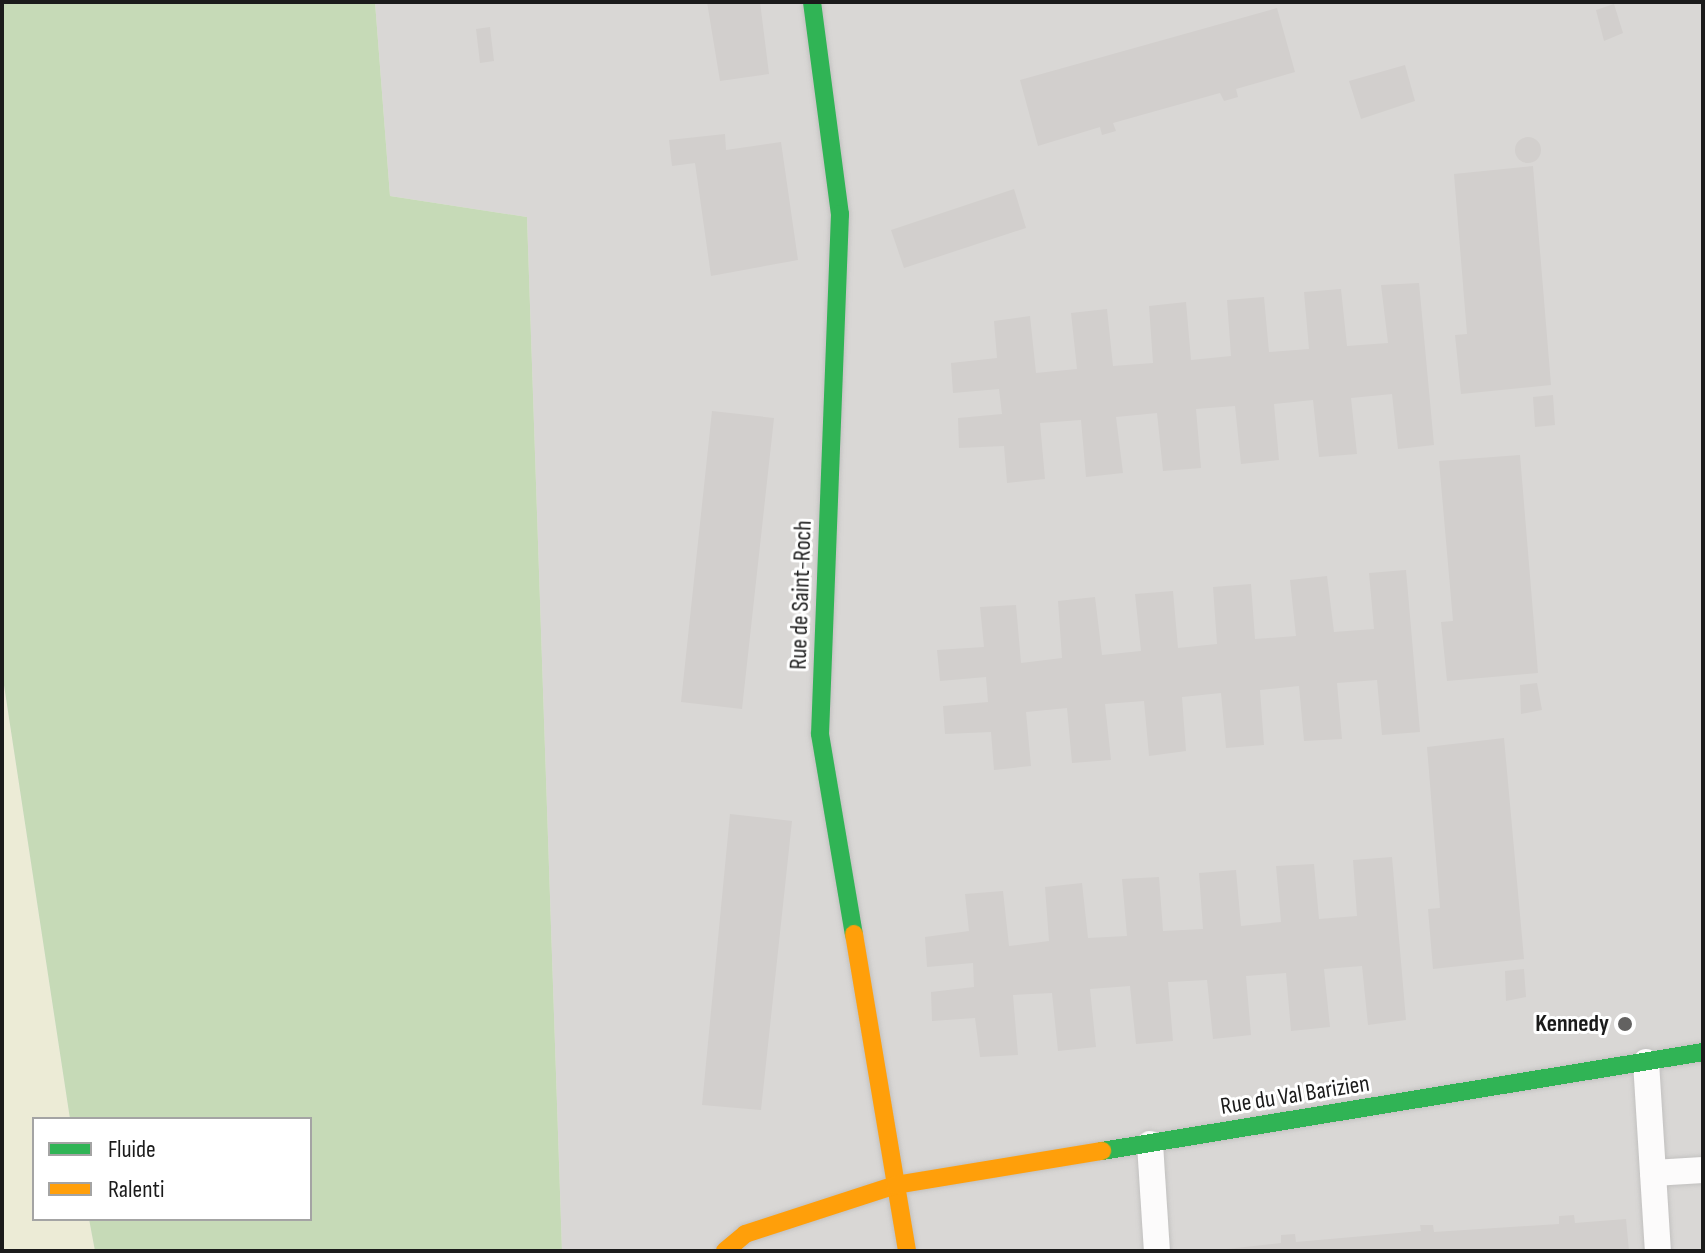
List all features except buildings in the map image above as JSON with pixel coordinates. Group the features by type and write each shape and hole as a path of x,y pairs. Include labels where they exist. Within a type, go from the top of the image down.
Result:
{"street":[{"name":"Rue de Saint-Roch","path":"812,2 840,214 820,734 907,1251"},
{"name":"Rue du Val Barizien","path":"725,1251 745,1234 896,1185 1703,1052"}],"lane":[{"path":"1646,1062 1658,1251"},
{"path":"1150,1144 1157,1251"},
{"path":"1653,1173 1703,1170"}],"shaded area":[{"path":"375,2 1703,2 1703,1251 562,1251 527,217 390,196"}],"green space":[{"path":"2,2 375,2 390,196 527,217 562,1251 95,1251 89,1221 312,1221 312,1117 70,1117 2,672"},
{"path":"2,672 70,1117 32,1117 32,1221 89,1221 95,1251 2,1251"}],"traffic: fast":[{"path":"812,2 840,214 820,734 854,934"},
{"path":"1102,1151 1703,1052"}],"traffic: slow":[{"path":"854,934 907,1251"},
{"path":"725,1251 745,1234 896,1185 1102,1151"}],"place":[{"name":"Kennedy","path":"1625,1024"}]}
